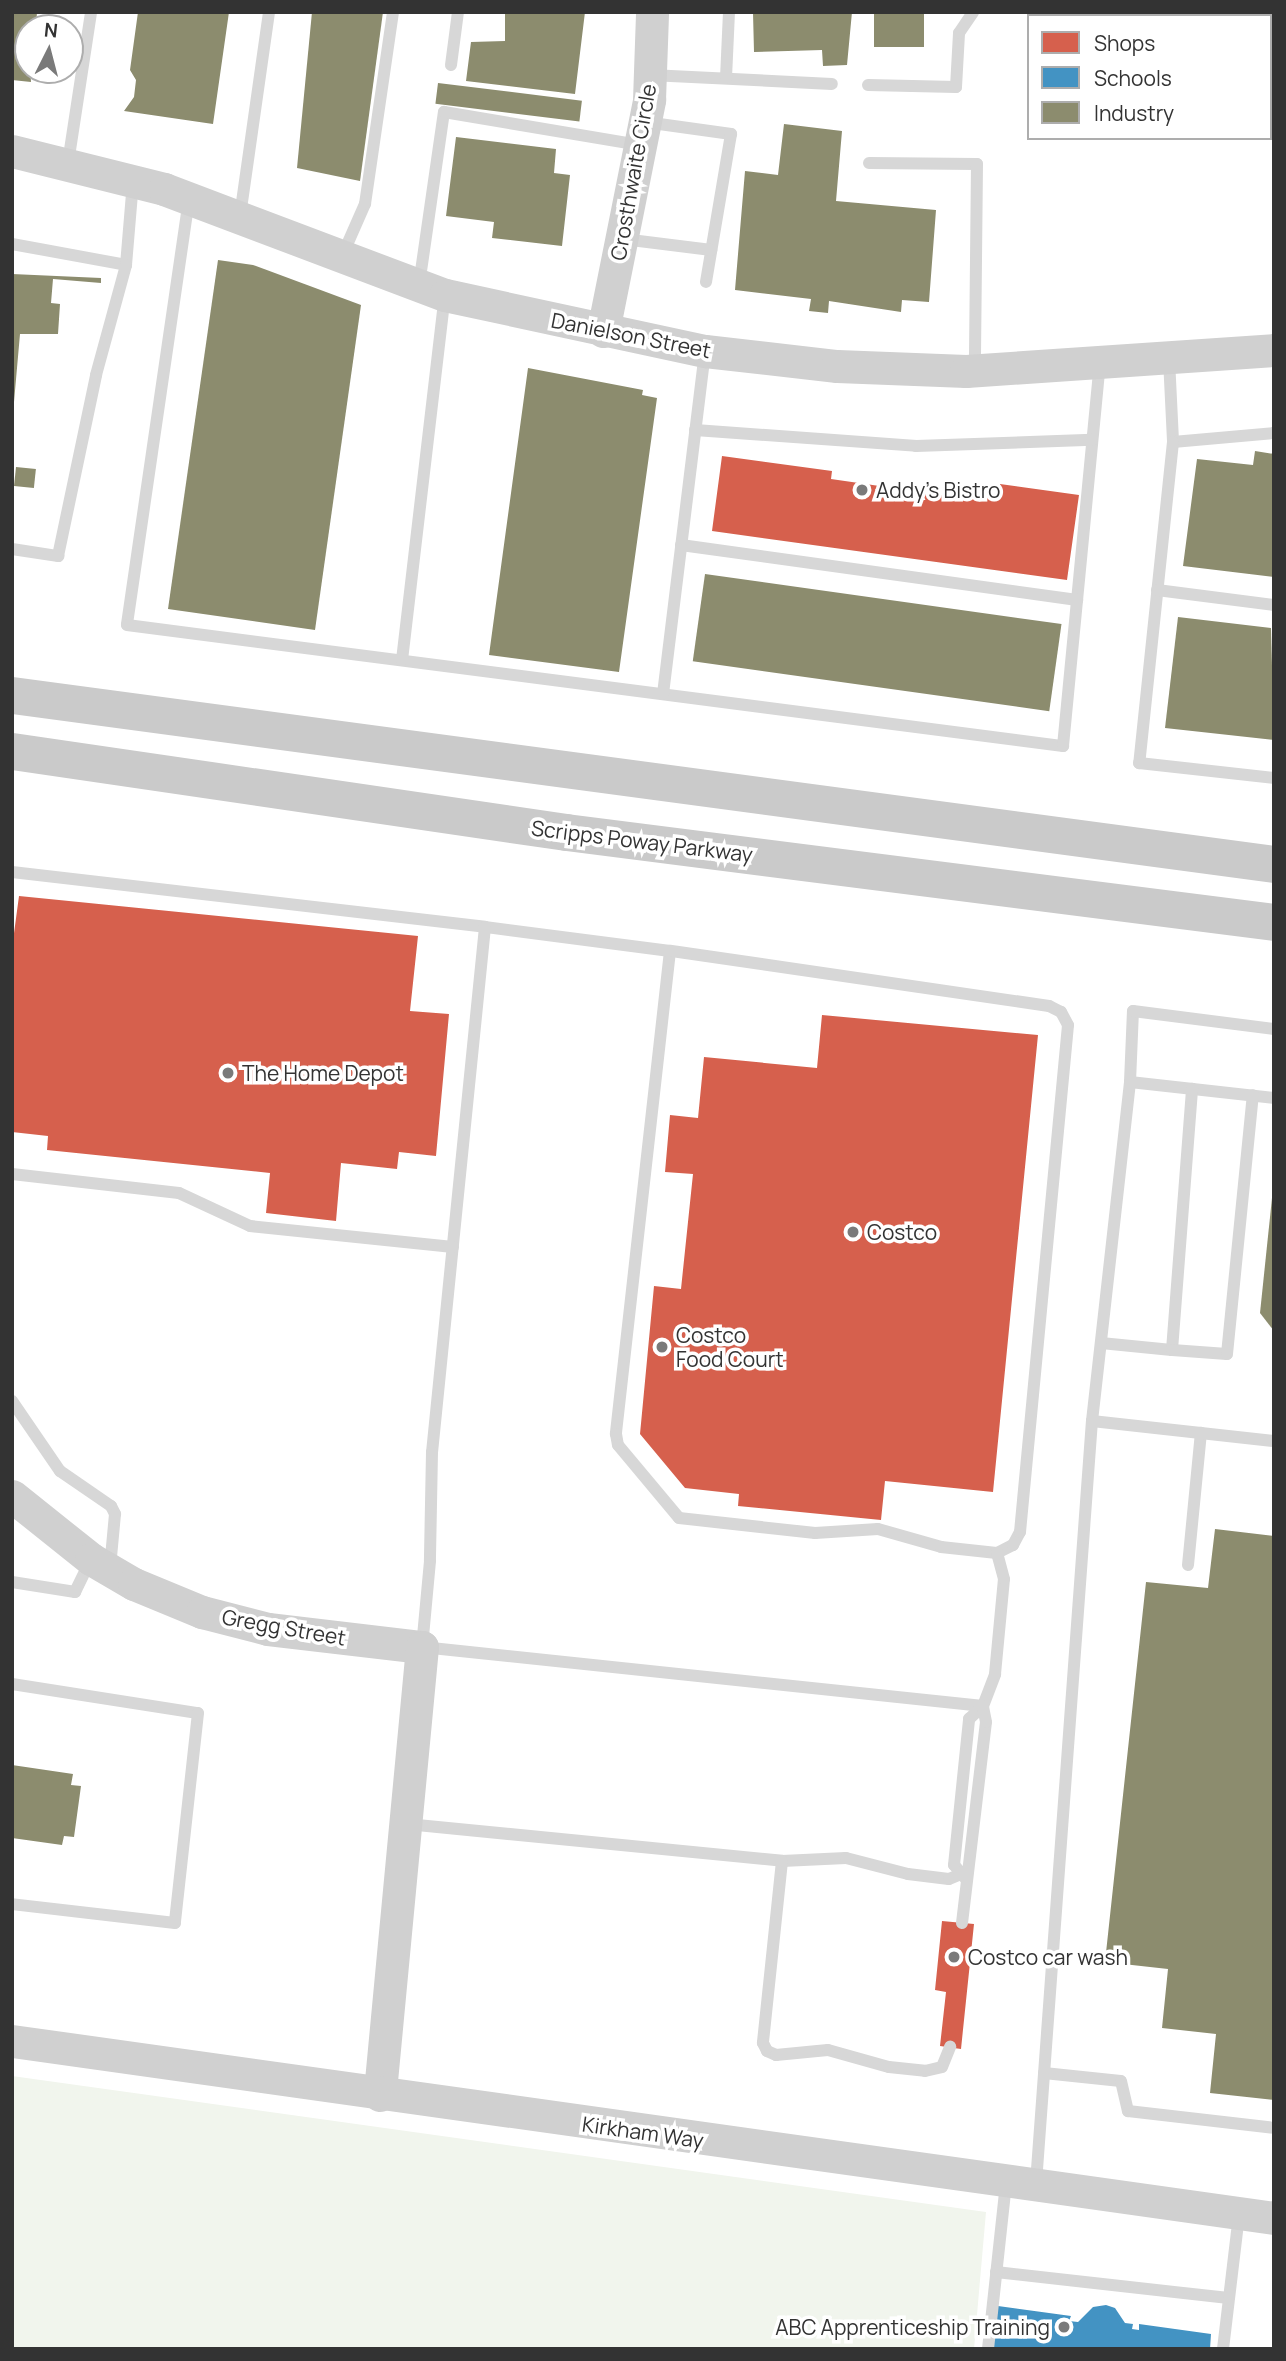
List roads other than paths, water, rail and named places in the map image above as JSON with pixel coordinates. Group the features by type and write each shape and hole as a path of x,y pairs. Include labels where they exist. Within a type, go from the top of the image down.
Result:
{"main road":[{"path":"12,695 1274,864"},
{"name":"Scripps Poway Parkway","path":"12,751 566,832 1274,922"}],"street":[{"name":"Crosthwaite Circle","path":"603,331 642,134 650,75 652,12"},
{"name":"Danielson Street","path":"12,151 68,163 189,198 432,290 603,331 705,351 837,366 975,370 1100,364 1274,350"},
{"name":"Gregg Street","path":"12,1496 101,1565 168,1599 230,1620 422,1647"},
{"path":"380,2095 403,1824 422,1647"},
{"name":"Kirkham Way","path":"12,2041 1021,2185 1274,2218"}],"lane":[{"path":"68,163 91,12"},
{"path":"240,217 269,12"},
{"path":"342,256 365,204 393,12"},
{"path":"451,65 458,12"},
{"path":"726,78 729,12"},
{"path":"868,85 956,87 959,33 973,12"},
{"path":"650,75 832,84"},
{"path":"402,660 444,112 642,134 731,134 706,282"},
{"path":"869,163 976,164 975,370"},
{"path":"12,549 58,556 93,387 126,265 133,181"},
{"path":"189,198 127,625 1063,746 1100,364"},
{"path":"623,239 711,250"},
{"path":"12,244 126,265"},
{"path":"663,694 705,351"},
{"path":"1169,359 1173,442 1139,763 1274,778"},
{"path":"695,430 916,446 1092,440"},
{"path":"1173,442 1274,433"},
{"path":"681,545 1077,600"},
{"path":"1157,590 1274,605"},
{"path":"12,872 670,951 1049,1006 1061,1012 1068,1025 1023,1520 1013,1545 998,1553 941,1547 878,1530 815,1533 678,1518 618,1445 616,1434 670,951"},
{"path":"485,927 432,1452 430,1561 422,1647 983,1706"},
{"path":"988,2349 996,2272 1021,2185 1044,2073 1092,1421 1130,1082 1133,1011 1274,1029"},
{"path":"1130,1082 1274,1098"},
{"path":"1172,1350 1192,1088"},
{"path":"1101,1343 1227,1354 1253,1095"},
{"path":"12,1174 179,1193 250,1226 453,1247"},
{"path":"12,1401 60,1471 111,1506 101,1565 75,1592 12,1582"},
{"path":"1092,1421 1274,1441"},
{"path":"1188,1565 1201,1433"},
{"path":"962,1923 964,1877 985,1722 983,1706 995,1674 1004,1580 998,1553"},
{"path":"12,1684 198,1713 175,1923 12,1904"},
{"path":"403,1824 782,1861 846,1858 908,1874 949,1879 964,1877"},
{"path":"782,1861 763,2043 767,2051 776,2055 828,2050 905,2068 942,2067 950,2048"},
{"path":"1044,2073 1121,2081 1128,2110 1274,2128"},
{"path":"1223,2349 1239,2213"},
{"path":"996,2272 1229,2298"}],"place":[{"name":"Addy's Bistro","path":"862,490"},
{"name":"The Home Depot","path":"228,1073"},
{"name":"Costco","path":"853,1232"},
{"name":"Costco Food Court","path":"662,1347"},
{"name":"Costco car wash","path":"954,1957"},
{"name":"ABC Apprenticeship Training","path":"1064,2327"}]}
